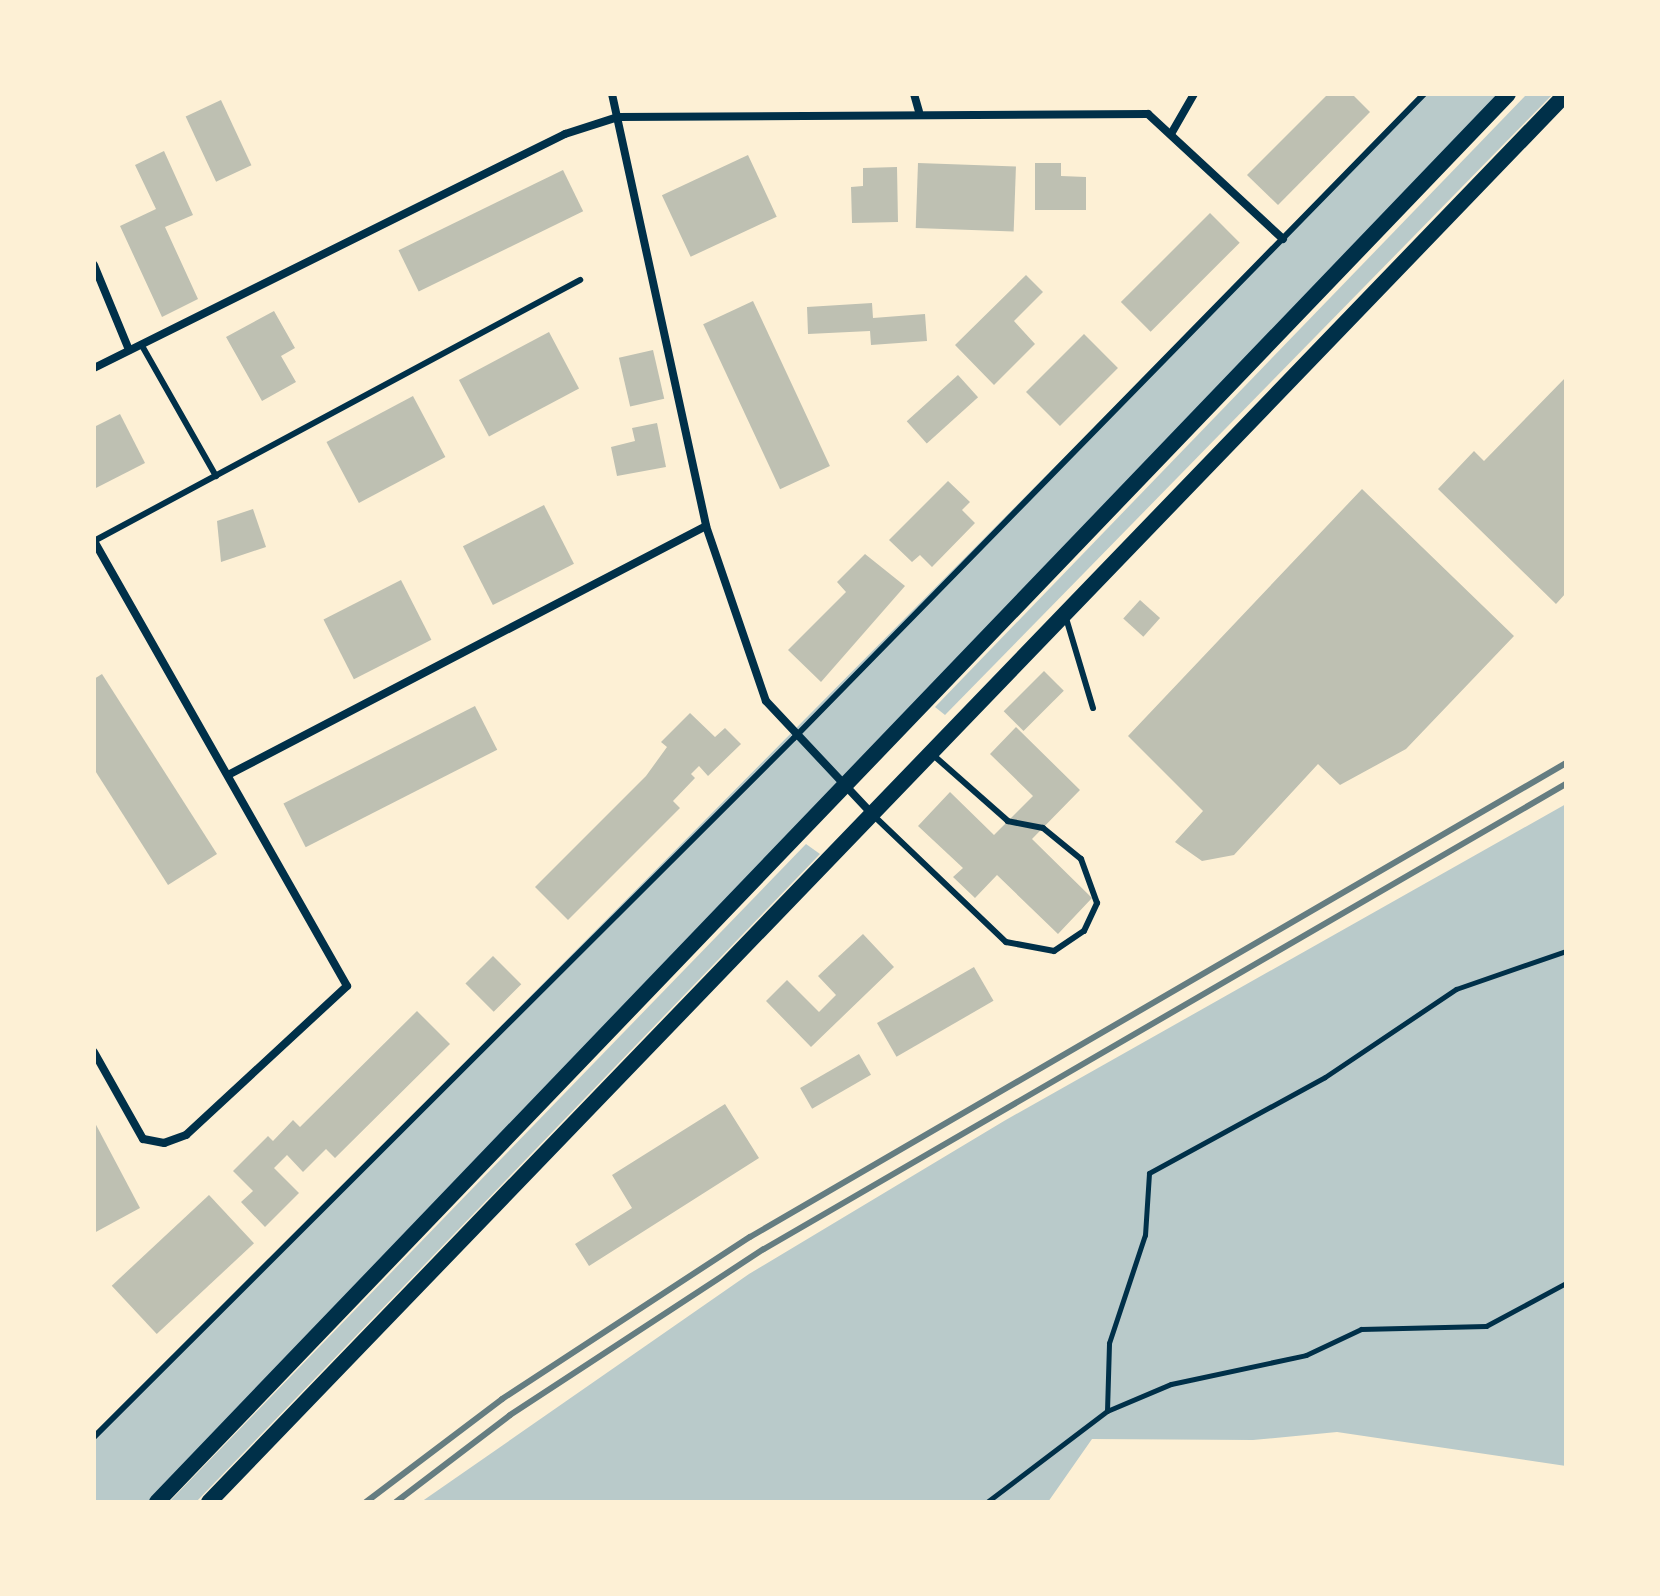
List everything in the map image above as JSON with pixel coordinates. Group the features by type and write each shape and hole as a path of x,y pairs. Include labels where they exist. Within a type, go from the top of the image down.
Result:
{"main road":[{"path":"157,1502 1508,94"},
{"path":"209,1502 1566,94"}],"street":[{"path":"612,94 706,526 766,701 794,738 873,815"},
{"path":"914,94 919,111"},
{"path":"1171,134 1194,94"},
{"path":"94,368 565,134 618,117 919,111 1148,114 1283,239"},
{"path":"94,265 129,350"},
{"path":"228,775 706,526"},
{"path":"94,541 347,986 186,1135 164,1143 143,1139 94,1052"}],"lane":[{"path":"94,1437 794,738 1424,94"},
{"path":"94,541 580,280"},
{"path":"141,344 216,476"},
{"path":"1065,615 1093,708"},
{"path":"873,815 1006,942 1054,951 1084,931 1097,903 1081,859 1043,828 1008,821 932,754"}],"path":[{"path":"1107,1411 1109,1343 1145,1235 1149,1173 1325,1077 1456,989 1566,951"},
{"path":"987,1502 1107,1411 1171,1384 1306,1355 1361,1329 1486,1326 1566,1283"}],"shaded area":[{"path":"1424,94 1508,94 157,1502 94,1502 94,1437"},
{"path":"1527,94 1553,94 945,715 935,707"},
{"path":"1566,804 1566,1466 1337,1432 1253,1440 1092,1439 1048,1502 421,1502 749,1274 1004,1121"},
{"path":"806,844 820,854 196,1502 169,1502"}],"building":[{"path":"1328,94 1352,94 1370,112 1278,205 1247,175"},
{"path":"221,100 251,165 216,182 186,116"},
{"path":"164,151 193,215 165,227 198,299 162,317 120,226 156,209 135,165"},
{"path":"748,155 777,217 691,257 662,195"},
{"path":"918,163 1016,166 1014,231 916,228"},
{"path":"1035,163 1061,163 1061,176 1086,177 1086,210 1035,210"},
{"path":"897,167 898,222 852,223 851,187 863,186 863,168"},
{"path":"563,170 583,211 419,292 399,250"},
{"path":"1210,213 1240,243 1151,332 1121,302"},
{"path":"1026,275 1043,292 1014,321 1035,344 994,385 955,345"},
{"path":"753,301 830,466 780,489 703,324"},
{"path":"872,303 873,318 925,314 927,341 871,345 870,331 808,334 807,307"},
{"path":"274,311 295,348 281,356 296,382 262,401 226,337"},
{"path":"549,332 579,389 489,436 459,380"},
{"path":"1084,334 1118,368 1060,426 1026,392"},
{"path":"653,350 664,399 630,407 619,358"},
{"path":"958,375 978,397 927,443 907,421"},
{"path":"1566,377 1566,593 1556,604 1438,489 1474,451 1484,461"},
{"path":"413,396 445,457 359,503 326,442"},
{"path":"120,414 145,463 94,489 94,427"},
{"path":"657,423 666,467 617,476 611,447 635,441 632,428"},
{"path":"948,481 970,502 962,510 975,523 932,567 920,555 912,562 889,540"},
{"path":"1362,489 1514,636 1406,749 1340,785 1318,764 1234,855 1202,861 1175,842 1203,811 1128,736"},
{"path":"544,505 574,564 493,605 463,546"},
{"path":"253,509 266,547 221,562 217,521"},
{"path":"865,554 905,586 821,682 788,650 846,592 837,582"},
{"path":"401,580 431,640 354,679 323,619"},
{"path":"1140,600 1160,618 1143,637 1123,619"},
{"path":"1044,671 1064,691 1023,731 1004,711"},
{"path":"102,674 217,854 168,885 94,769 94,679"},
{"path":"475,706 497,750 306,847 283,804"},
{"path":"690,713 715,737 725,728 741,744 708,776 699,766 691,774 695,778 673,801 680,808 568,920 535,887 646,776 667,747 661,742"},
{"path":"1016,727 1080,790 1032,839 1092,898 1058,934 997,875 975,898 953,877 963,868 918,826 950,792 994,835 1033,796 990,754"},
{"path":"863,934 894,967 811,1047 766,1001 787,980 819,1012 836,995 818,976"},
{"path":"493,956 521,984 494,1012 465,984"},
{"path":"974,967 993,1001 897,1057 877,1023"},
{"path":"417,1011 450,1044 335,1158 326,1149 303,1172 287,1155 274,1168 299,1193 265,1227 241,1202 253,1191 233,1171 268,1136 273,1141 293,1120 300,1127"},
{"path":"859,1054 871,1075 812,1109 800,1088"},
{"path":"725,1104 759,1158 589,1266 575,1244 632,1208 612,1175"},
{"path":"94,1121 140,1208 94,1233"},
{"path":"209,1195 254,1243 157,1334 112,1286"}],"railway":[{"path":"366,1502 502,1399 750,1237 1566,763"},
{"path":"396,1502 510,1415 764,1249 1566,784"}]}
